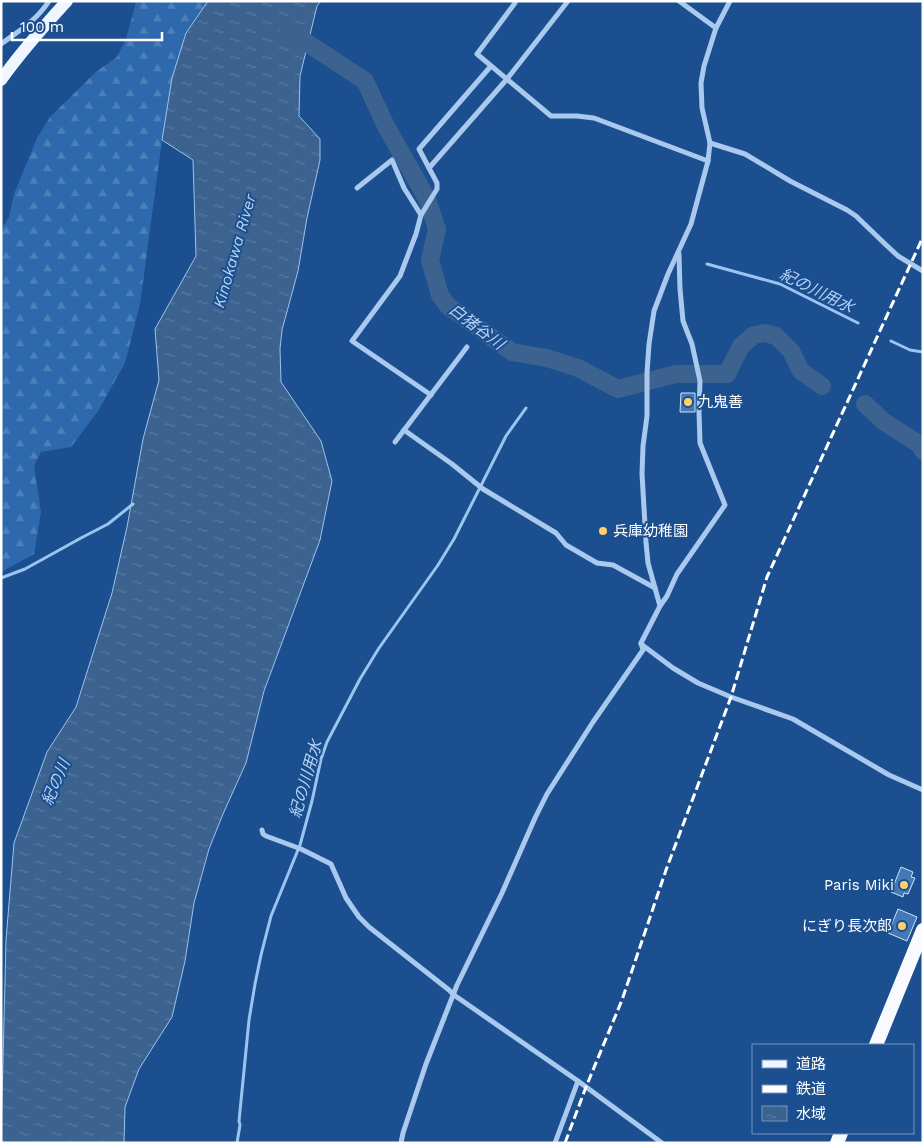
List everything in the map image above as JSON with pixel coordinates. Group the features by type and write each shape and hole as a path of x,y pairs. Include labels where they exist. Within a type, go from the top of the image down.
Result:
{"highway":[{"path":"876,1044 923,930"}],"main road":[{"path":"1,80 13,63 67,1"}],"street":[{"path":"1,44 42,12 49,1"},
{"path":"515,1 477,54 507,80 551,116 594,118 708,160"},
{"path":"429,168 507,80 568,1"},
{"path":"679,1 716,28"},
{"path":"660,606 648,563 642,474 642,446 647,416 649,344 654,311 668,274 691,224 708,160 710,143 702,108 701,83 704,66 716,28 730,1"},
{"path":"431,395 352,341 400,276 421,215 437,189 437,183 419,149 491,66"},
{"path":"710,143 745,154 790,181 847,210 856,216 898,256 923,271"},
{"path":"357,188 392,160 404,188 421,215"},
{"path":"401,1143 426,1064 457,985 547,794 643,650 641,643 677,574 724,505 700,442 700,377 692,344 683,321 679,252"},
{"path":"395,442 467,347"},
{"path":"404,430 452,464 480,487 556,533 566,545 597,563 614,565 655,588"},
{"path":"641,643 673,668 698,683 730,697 793,719 890,775 923,790"},
{"path":"262,830 266,836 298,848 331,864 346,898 369,927 454,995 578,1081 662,1143"},
{"path":"555,1143 578,1081"}],"green space":[{"path":"135,1 208,1 186,33 172,78 140,304 125,363 98,411 71,447 41,452 34,466 41,512 34,554 1,572 1,230 9,217 14,194 37,138 50,117 97,71 117,57 126,39"}],"water":[{"path":"208,1 321,1 317,6 300,76 299,116 320,139 320,160 298,271 282,330 280,349 281,382 321,441 332,481 320,540 264,691 246,763 209,849 194,903 185,961 172,1017 139,1069 125,1107 124,1143 1,1143 6,940 14,843 47,752 76,707 112,593 127,527 143,439 159,380 155,329 196,256 193,160 162,140 172,78 186,33"}],"building":[{"name":"九鬼善","path":"681,393 695,393 695,412 680,412"},
{"path":"901,867 913,872 911,877 915,878 908,894 904,893 903,897 891,892"},
{"path":"898,909 917,917 907,941 888,933"}],"waterway":[{"name":"白猪谷川","path":"289,31 365,81 386,126 427,199 437,229 430,260 440,295 448,306 512,352 547,358 578,368 618,389 676,374 727,374 741,346 754,335 765,333 776,336 791,351 801,371 822,386"},
{"name":"紀の川用水","path":"707,264 780,284 858,323"},
{"name":"紀の川用水","path":"891,341 910,350 923,352"},
{"name":"白猪谷川","path":"865,404 883,421 920,445 923,451"},
{"name":"紀の川用水","path":"237,1143 249,1020 261,955 271,916 300,845 327,742 360,679 379,648 438,565 454,539 506,436 526,408"},
{"path":"1,578 25,569 108,524 133,504"}],"railway":[{"path":"565,1143 622,1000 666,870 731,697 767,577 923,237"}],"place":[{"name":"九鬼善","path":"688,402"},
{"name":"兵庫幼稚園","path":"603,531"},
{"name":"Paris Miki","path":"904,885"},
{"name":"にぎり長次郎","path":"902,926"}],"water label":[{"name":"Kinokawa River","path":"234,251"},
{"name":"紀の川","path":"55,782"}]}
